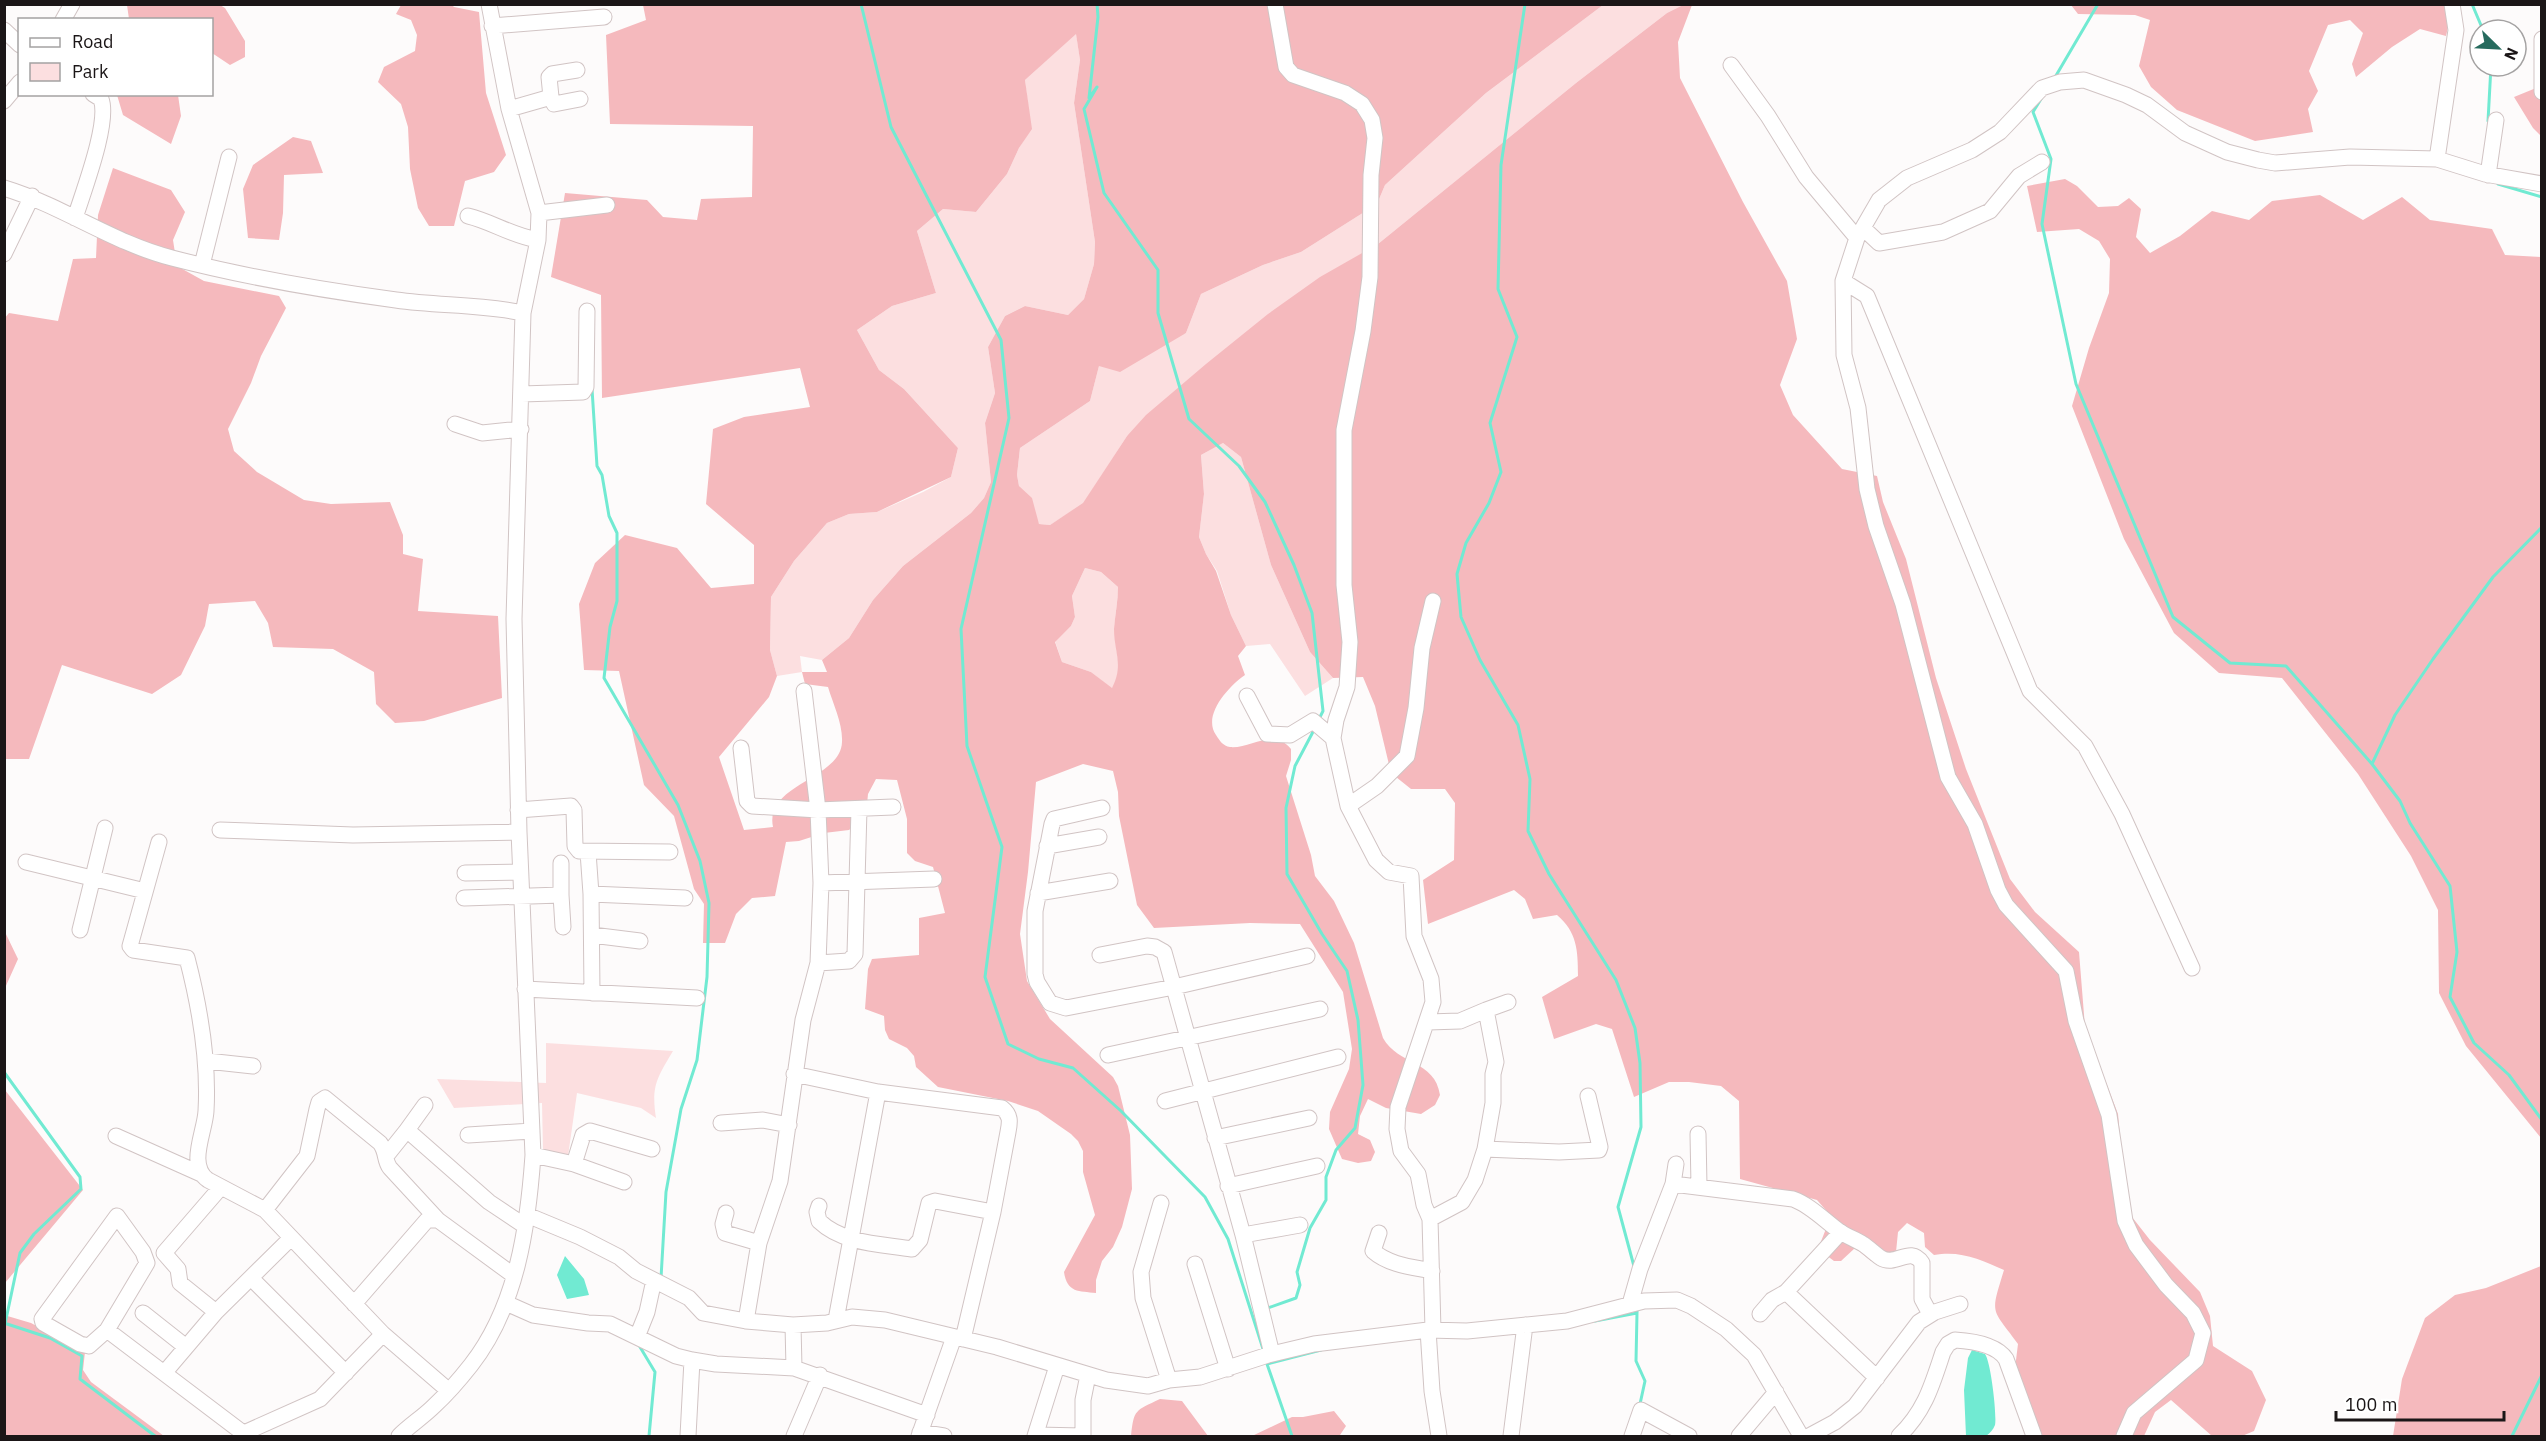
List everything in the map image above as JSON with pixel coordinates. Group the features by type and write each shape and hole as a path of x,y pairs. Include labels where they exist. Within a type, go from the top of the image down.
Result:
{"street":[{"path":"408,1434 482,1350 506,1303 526,1221 533,1155 520,872 514,619 523,313 538,240 539,213 509,109 489,4"},
{"path":"1275,4 1286,67 1293,75 1345,93 1362,104 1372,120 1375,138 1371,175 1370,277 1363,331 1344,430 1344,585 1350,642 1347,687 1335,720 1334,738 1348,806 1376,861 1389,872 1411,876 1414,936 1433,991 1428,1022 1398,1107 1396,1129 1401,1151 1418,1174 1424,1205 1430,1219 1432,1271 1429,1333 1432,1391 1439,1437"},
{"path":"2437,159 2456,30 2452,4"},
{"path":"64,18 72,5"},
{"path":"492,26 604,17"},
{"path":"4,30 18,43"},
{"path":"2541,39 2541,92"},
{"path":"1731,65 1768,116 1806,177 1860,233 1879,243 1943,232 1990,211 2019,176 2042,162"},
{"path":"577,70 552,74 549,77 554,104 579,99"},
{"path":"2124,1437 2134,1413 2196,1360 2203,1333 2193,1312 2166,1285 2136,1245 2125,1221 2109,1115 2076,1020 2066,971 2006,905 1998,890 1975,824 1948,777 1903,604 1876,526 1869,498 1858,408 1844,355 1844,280 1860,233 1879,200 1907,178 1972,150 2000,132 2042,88 2060,82 2084,80 2126,95 2147,105 2184,133 2227,152 2258,160 2275,163 2350,157 2437,159 2484,174 2541,184"},
{"path":"4,101 18,84"},
{"path":"75,218 97,146 103,111 101,99 96,96"},
{"path":"509,109 551,97"},
{"path":"2484,174 2496,120"},
{"path":"202,265 229,157"},
{"path":"4,188 32,196 147,251 202,265 290,284 398,300 504,309 523,313"},
{"path":"4,254 32,196"},
{"path":"539,213 607,205"},
{"path":"468,216 484,220 519,237 538,240"},
{"path":"1844,280 1867,296 2030,691 2085,746 2122,814 2192,968"},
{"path":"522,394 583,392 586,387 587,311"},
{"path":"455,424 482,433 520,429"},
{"path":"1348,806 1377,786 1407,756 1416,708 1422,648 1433,601"},
{"path":"746,1321 759,1243 780,1181 794,1074 808,999 818,963 821,883 818,810 804,691"},
{"path":"1247,696 1267,734 1290,735 1317,724 1334,738"},
{"path":"741,748 747,801 752,806 818,810 893,807"},
{"path":"518,810 571,807 574,810 576,850 670,852"},
{"path":"1102,808 1054,819 1035,911 1035,974 1050,1004 1066,1008 1174,987 1307,956"},
{"path":"818,963 849,961 855,954 859,882 859,809"},
{"path":"80,930 105,828"},
{"path":"220,830 352,835 519,832"},
{"path":"1047,846 1098,837"},
{"path":"159,842 131,949 187,958 207,1061 206,1113 197,1164 201,1174"},
{"path":"588,852 591,894 592,993"},
{"path":"26,862 145,891"},
{"path":"561,863 562,927"},
{"path":"465,873 520,872"},
{"path":"821,883 934,879"},
{"path":"1038,893 1110,881"},
{"path":"591,894 684,898"},
{"path":"464,898 561,895"},
{"path":"592,935 640,941"},
{"path":"1100,955 1155,946 1164,952 1243,1235 1261,1311 1267,1355"},
{"path":"525,988 697,998"},
{"path":"1428,1022 1460,1021 1508,1002"},
{"path":"1108,1055 1320,1009"},
{"path":"1430,1219 1462,1202 1475,1180 1485,1149 1493,1103 1493,1074 1496,1062 1486,1010"},
{"path":"1165,1101 1338,1057"},
{"path":"207,1061 253,1066"},
{"path":"794,1074 878,1092 1002,1108 1010,1119 993,1212 958,1338 919,1434 944,1437"},
{"path":"836,1320 878,1092"},
{"path":"1485,1149 1559,1152 1599,1150 1588,1096"},
{"path":"265,1210 307,1156 317,1109 324,1098 331,1101 380,1143 387,1155"},
{"path":"425,1105 387,1155 386,1163 438,1220 513,1275"},
{"path":"1215,1138 1309,1118"},
{"path":"721,1123 763,1120 789,1125"},
{"path":"407,1130 489,1202 526,1221 599,1246 690,1298 703,1313 746,1321 793,1325 852,1317 885,1320 1088,1375 1148,1386 1169,1380 1200,1377 1267,1355 1314,1344 1429,1333 1524,1331 1636,1303 1677,1300 1691,1306 1726,1329 1754,1354 1801,1437"},
{"path":"468,1134 532,1131"},
{"path":"574,1164 583,1135 590,1131 652,1149"},
{"path":"1698,1134 1699,1186"},
{"path":"116,1136 201,1174 265,1210 383,1334 448,1391"},
{"path":"533,1155 574,1164 624,1182"},
{"path":"1636,1303 1638,1275 1673,1184 1676,1164"},
{"path":"1228,1186 1317,1166"},
{"path":"1673,1184 1793,1199 1804,1204 1840,1232 1887,1261 1910,1255 1921,1260 1922,1299 1930,1314"},
{"path":"216,1312 180,1283 178,1269 164,1253 221,1187"},
{"path":"819,1206 817,1212 819,1221 850,1239 912,1249 920,1240 929,1203 935,1201 993,1212"},
{"path":"1161,1203 1141,1272 1143,1298 1169,1380"},
{"path":"726,1213 723,1224 725,1233 759,1243"},
{"path":"117,1216 143,1252 147,1263 107,1330 89,1346 69,1338 43,1323 42,1319 44,1313 117,1216"},
{"path":"354,1304 427,1220 438,1220"},
{"path":"1243,1235 1300,1225"},
{"path":"1760,1314 1772,1300 1786,1292 1840,1232"},
{"path":"1379,1233 1373,1251 1378,1256 1394,1263 1432,1271"},
{"path":"165,1372 216,1312 291,1238"},
{"path":"1195,1264 1228,1369"},
{"path":"251,1278 346,1373"},
{"path":"641,1339 646,1312 659,1282"},
{"path":"1786,1292 1877,1378"},
{"path":"506,1303 533,1315 610,1324 676,1356 692,1360 716,1364 794,1368 820,1375 927,1415"},
{"path":"1809,1437 1835,1422 1855,1406 1919,1322 1930,1314 1960,1304"},
{"path":"143,1313 186,1347"},
{"path":"793,1325 794,1368"},
{"path":"107,1330 245,1435 320,1399 383,1334"},
{"path":"1511,1437 1524,1331"},
{"path":"1899,1437 1914,1421 1924,1404 1943,1352 1948,1344 1955,1340 1984,1345 2002,1353 2034,1437"},
{"path":"688,1437 692,1360"},
{"path":"1057,1366 1035,1436 1083,1436 1083,1400 1088,1375"},
{"path":"794,1437 820,1375"},
{"path":"1739,1437 1776,1392"},
{"path":"1632,1437 1638,1413 1643,1410 1689,1437"}],"green space":[{"path":"1603,5 1683,5 1667,13 1576,83 1378,244 1352,260 1127,436 1083,504 1050,525 1039,524 1019,486 1017,475 1020,448 1090,401 1099,366 1186,333 1201,294 1263,265 1301,252 1377,204 1385,185 1486,93"},
{"path":"1076,33 1080,60 1074,103 1095,242 1094,264 1084,299 1068,315 1025,306 1005,316 988,347 995,393 985,423 991,482 984,498 971,513 903,566 873,600 849,638 822,660 800,656 802,672 777,676 770,650 771,597 794,561 827,523 849,514 877,512 951,477 958,448 904,389 879,370 857,330 892,306 936,293 917,231 943,209 976,212 1007,174 1031,129 1025,80"},
{"path":"1223,443 1241,457 1271,565 1310,652 1333,678 1305,696 1270,644 1246,646 1231,615 1217,571 1199,537 1204,494 1201,455"},
{"path":"1085,568 1101,572 1118,587 1115,632 1118,669 1112,689 1091,672 1062,662 1055,641 1071,626 1075,617 1072,596"},
{"path":"546,1043 673,1051 663,1068 655,1090 656,1118 641,1108 577,1093 568,1156 543,1151 542,1103 454,1108 437,1079 546,1083"}],"shaded area":[{"path":"127,5 220,5 225,8 245,41 245,57 230,65 213,54 213,18 129,18"},
{"path":"401,5 452,5 479,12 486,93 506,155 494,172 465,181 454,226 429,226 418,208 410,169 408,127 401,104 378,82 384,67 415,51 417,35 411,20 396,14"},
{"path":"643,5 1603,5 1486,93 1385,185 1377,204 1301,252 1263,265 1201,294 1186,333 1120,372 1099,366 1090,401 1020,448 1017,475 1019,486 1032,498 1039,524 1050,525 1083,503 1127,436 1146,415 1206,364 1268,314 1320,277 1378,244 1576,83 1667,13 1683,5 1692,5 1678,42 1680,78 1743,202 1787,281 1797,339 1780,385 1793,415 1842,469 1877,476 1883,502 1906,559 1936,678 1966,769 2010,879 2035,912 2079,952 2085,1027 2118,1114 2124,1180 2132,1217 2150,1240 2200,1292 2210,1316 2213,1346 2252,1371 2266,1400 2254,1431 2242,1436 2212,1436 2171,1400 2155,1412 2144,1436 2040,1436 2015,1368 2018,1344 2002,1323 1996,1310 1996,1296 2004,1270 1962,1255 1934,1255 1925,1247 1924,1233 1907,1223 1898,1232 1896,1252 1887,1258 1871,1261 1855,1248 1841,1261 1834,1261 1818,1249 1831,1216 1817,1200 1740,1179 1739,1101 1721,1086 1669,1082 1634,1097 1612,1029 1596,1024 1554,1039 1542,997 1578,976 1575,942 1569,928 1557,915 1533,919 1525,899 1514,890 1428,924 1423,880 1454,860 1455,803 1445,789 1411,789 1391,773 1375,706 1363,677 1333,678 1310,652 1271,565 1241,457 1223,443 1201,455 1204,494 1199,537 1216,571 1231,615 1246,646 1238,656 1245,675 1219,702 1212,719 1213,727 1220,741 1230,747 1270,739 1284,743 1291,749 1291,760 1286,776 1311,855 1315,876 1334,901 1354,943 1383,1038 1390,1047 1431,1075 1440,1095 1435,1105 1421,1114 1386,1108 1368,1099 1360,1116 1358,1134 1370,1140 1375,1152 1371,1161 1358,1163 1342,1159 1329,1129 1330,1112 1349,1069 1352,1049 1343,992 1300,924 1250,923 1154,928 1137,905 1119,816 1118,792 1113,771 1083,764 1036,782 1020,934 1027,981 1050,1019 1113,1077 1118,1086 1130,1135 1132,1189 1122,1227 1113,1247 1102,1261 1096,1280 1096,1293 1079,1291 1071,1287 1064,1272 1095,1215 1083,1172 1083,1151 1078,1141 1038,1111 1008,1101 938,1087 916,1067 914,1056 907,1048 889,1039 885,1030 884,1016 865,1009 868,969 872,959 919,955 919,918 945,913 933,867 915,861 907,853 907,819 897,780 876,779 868,794 866,815 849,830 786,842 775,896 752,898 736,914 725,943 703,943 704,904 694,889 674,816 644,785 619,671 584,670 579,604 595,563 625,535 677,548 711,588 754,584 754,545 706,504 713,429 744,417 810,407 800,368 602,398 601,295 551,277 565,193 647,200 663,217 697,220 701,199 752,197 753,126 610,124 606,35 646,20","holes":["1076,34 1080,60 1074,103 1095,242 1094,264 1084,299 1068,315 1025,306 1005,316 988,347 995,393 985,423 991,482 984,498 971,513 903,566 873,600 849,638 822,660 827,672 802,672 805,684 828,687 841,728 842,742 838,755 830,765 780,801 773,813 773,827 744,830 719,757 769,697 777,676 770,650 771,597 794,561 827,523 849,514 877,512 951,477 958,448 904,389 879,370 857,330 892,306 936,293 917,231 943,209 976,212 1007,174 1019,148 1032,129 1025,80","1085,568 1101,572 1118,587 1114,629 1118,665 1116,680 1112,688 1091,672 1062,662 1055,642 1071,626 1075,617 1072,596"]},
{"path":"2071,5 2453,5 2446,36 2420,29 2392,47 2356,77 2352,64 2363,33 2350,20 2328,25 2309,71 2318,91 2308,109 2313,132 2255,141 2177,110 2151,87 2139,66 2150,20 2135,15 2078,14"},
{"path":"2541,86 2541,136 2533,128 2514,97"},
{"path":"117,96 178,96 181,116 171,144 123,115"},
{"path":"293,137 311,141 323,173 284,175 283,213 279,240 248,238 243,189 253,165"},
{"path":"113,168 171,190 185,212 173,240 177,266 204,281 279,296 286,308 228,429 234,451 257,472 304,500 331,504 390,502 403,535 403,554 423,559 418,611 498,616 502,698 424,721 395,723 376,704 374,672 333,649 273,647 268,623 255,601 209,604 205,626 181,675 152,694 62,665 29,759 5,759 4,319 9,313 58,321 73,259 96,258 98,215"},
{"path":"2065,179 2077,186 2098,207 2118,206 2129,198 2141,209 2136,237 2150,253 2180,236 2212,211 2249,220 2272,201 2320,195 2363,220 2402,197 2430,220 2492,229 2505,255 2541,257 2541,1138 2466,1046 2439,993 2438,910 2411,856 2358,774 2282,678 2219,673 2174,633 2124,539 2072,406 2089,348 2109,293 2110,259 2099,241 2079,229 2037,232 2027,186"},
{"path":"4,930 18,959 5,988 4,988"},
{"path":"4,1090 83,1190 5,1283"},
{"path":"565,1256 584,1279 589,1295 567,1299 557,1275"},
{"path":"2541,1266 2541,1436 2393,1436 2402,1379 2425,1318 2455,1295 2486,1288"},
{"path":"4,1315 31,1323 85,1352 83,1370 91,1382 164,1436 5,1436"},
{"path":"1972,1350 1985,1354 1991,1378 1995,1425 1986,1436 1966,1436 1964,1390 1968,1358"},
{"path":"1160,1399 1182,1401 1208,1436 1131,1436 1137,1412"},
{"path":"1334,1411 1346,1426 1340,1435 1252,1436 1292,1417"}],"waterway":[{"path":"861,4 891,127 1001,340 1009,418 961,629 967,746 1002,847 985,977 1008,1044 1039,1059 1073,1068 1121,1111 1205,1197 1228,1239 1264,1352"},
{"path":"1097,4 1098,17 1089,98 1097,87 1084,109 1104,193 1158,270 1158,313 1189,419 1239,466 1265,502 1294,565 1312,613 1323,711 1319,719"},
{"path":"1525,4 1501,165 1498,289 1517,337 1490,423 1501,472 1489,503 1466,543 1457,574 1461,617 1480,660 1518,725 1530,779 1528,831 1549,874 1616,980 1635,1028 1640,1063 1641,1127 1618,1207 1635,1270"},
{"path":"2054,79 2098,4"},
{"path":"2472,4 2478,18"},
{"path":"2488,121 2490,78"},
{"path":"2041,99 2033,112 2051,159 2042,224 2076,384 2173,617 2230,663 2286,666 2372,764 2400,801 2410,823 2450,886 2457,952 2450,997 2474,1043 2509,1075 2542,1120"},
{"path":"2498,184 2542,197"},
{"path":"592,389 597,466 602,475 609,516 617,533 617,601 610,627 604,678 678,805 700,861 709,903 707,977 697,1060 681,1109 666,1192 661,1278"},
{"path":"2372,764 2395,715 2433,659 2493,577 2542,527"},
{"path":"1265,1309 1296,1298 1300,1285 1297,1272 1310,1228 1326,1200 1326,1177 1336,1150 1355,1128 1363,1085 1358,1020 1347,971 1287,874 1286,808 1295,766 1315,728"},
{"path":"4,1072 80,1177 81,1189 34,1234 20,1253 5,1324"},
{"path":"1595,1321 1637,1313 1637,1308"},
{"path":"1637,1313 1636,1361 1645,1381 1640,1404"},
{"path":"4,1323 50,1338 82,1356 80,1379 155,1436"},
{"path":"641,1344 640,1347 655,1372 649,1436"},
{"path":"1267,1364 1321,1350"},
{"path":"1267,1364 1292,1436"},
{"path":"2512,1436 2542,1375"}]}
